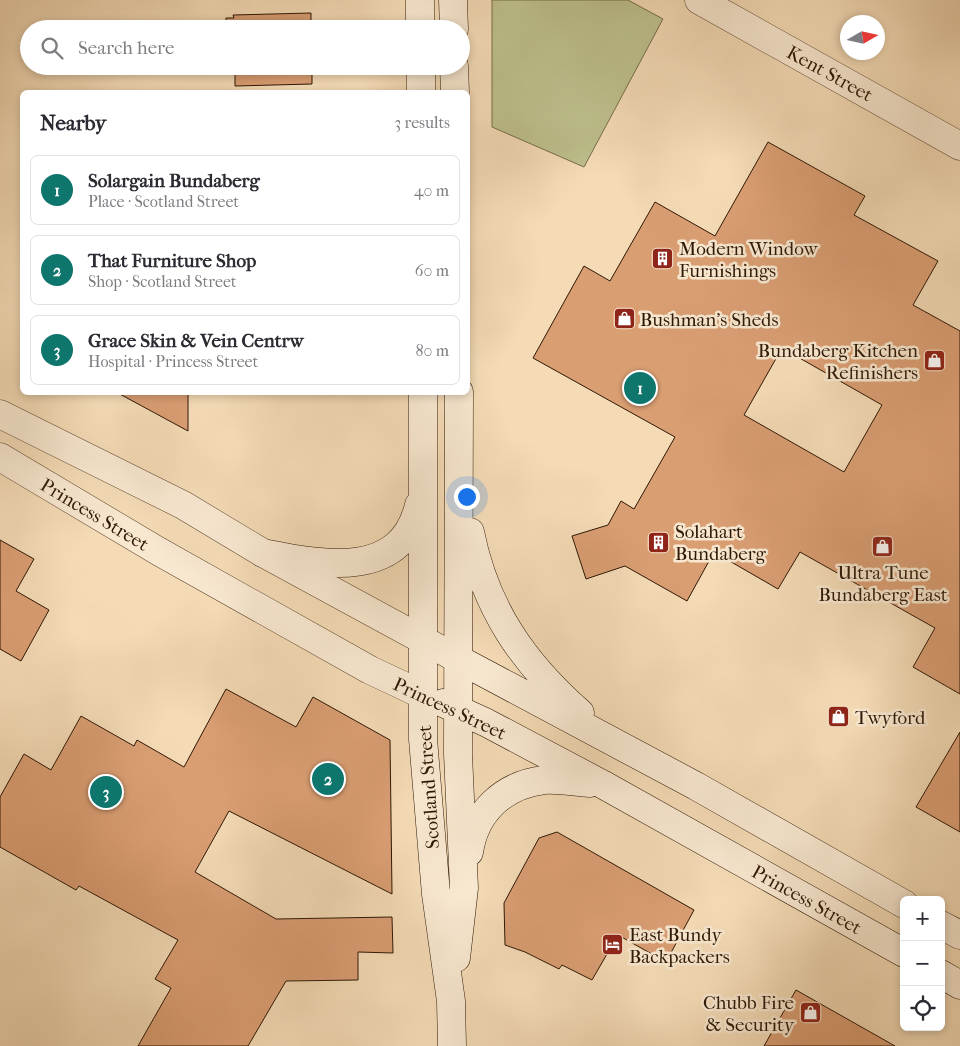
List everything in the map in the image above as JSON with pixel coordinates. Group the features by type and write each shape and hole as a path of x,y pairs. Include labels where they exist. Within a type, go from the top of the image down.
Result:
{"main road":[{"path":"420,0 420,20"},
{"path":"453,0 454,20"},
{"name":"Kent Street","path":"699,0 960,146"},
{"path":"421,75 421,90"},
{"path":"454,75 455,90"},
{"name":"Scotland Street","path":"423,395 423,738 436,894 451,1001 452,1046"},
{"name":"Scotland Street","path":"451,1001 464,888 458,710 459,395"},
{"path":"0,414 183,505 263,553 611,741 900,902"},
{"name":"Princess Street","path":"0,457 158,551 370,670 458,710 602,784 900,951"},
{"path":"460,484 481,577 504,627 538,674 611,741"},
{"path":"263,553 318,564 334,565 348,564 383,554 408,533 415,520 423,486"},
{"path":"464,888 471,837 480,818 505,793 531,782 546,780 602,784"},
{"path":"945,927 960,936"},
{"path":"945,976 960,985"}],"green space":[{"path":"492,0 628,0 663,19 584,167 492,127"}],"building":[{"path":"311,13 311,20 226,20 226,18 234,18 233,15"},
{"path":"235,75 312,75 312,84 235,86"},
{"path":"768,142 865,196 854,215 938,261 913,305 960,331 960,694 913,667 935,628 800,552 778,589 714,552 687,601 625,566 586,579 572,536 608,525 621,501 634,509 675,437 533,358 584,266 610,281 655,202 715,236","holes":["782,348 882,405 844,472 744,415"]},
{"path":"122,395 188,395 188,431"},
{"path":"0,540 34,559 16,591 49,610 21,661 0,649"},
{"path":"226,689 296,727 313,697 390,740 392,894 229,811 195,872 276,919 392,917 393,953 358,952 358,980 286,981 248,1046 138,1046 171,988 155,979 178,940 79,886 76,890 0,847 0,797 24,754 51,770 81,716 134,746 137,740 184,767"},
{"path":"960,732 960,832 916,807"},
{"path":"557,832 694,910 666,962 618,935 592,980 562,965 559,969 525,952 505,945 504,903 539,838"},
{"name":"Chubb Fire & Security","path":"796,990 895,1046 764,1046"}],"place":[{"name":"Modern Window Furnishings","path":"663,259"},
{"name":"Bushman's Sheds","path":"624,319"},
{"name":"Bundaberg Kitchen Refinishers","path":"934,361"},
{"name":"Solargain Bundaberg","path":"640,388"},
{"name":"Solahart Bundaberg","path":"659,542"},
{"name":"Ultra Tune Bundaberg East","path":"883,546"},
{"name":"Twyford","path":"839,717"},
{"name":"That Furniture Shop","path":"328,779"},
{"name":"Grace Skin & Vein Centrw","path":"106,792"},
{"name":"East Bundy Backpackers","path":"613,945"},
{"name":"Chubb Fire & Security","path":"810,1013"}]}
